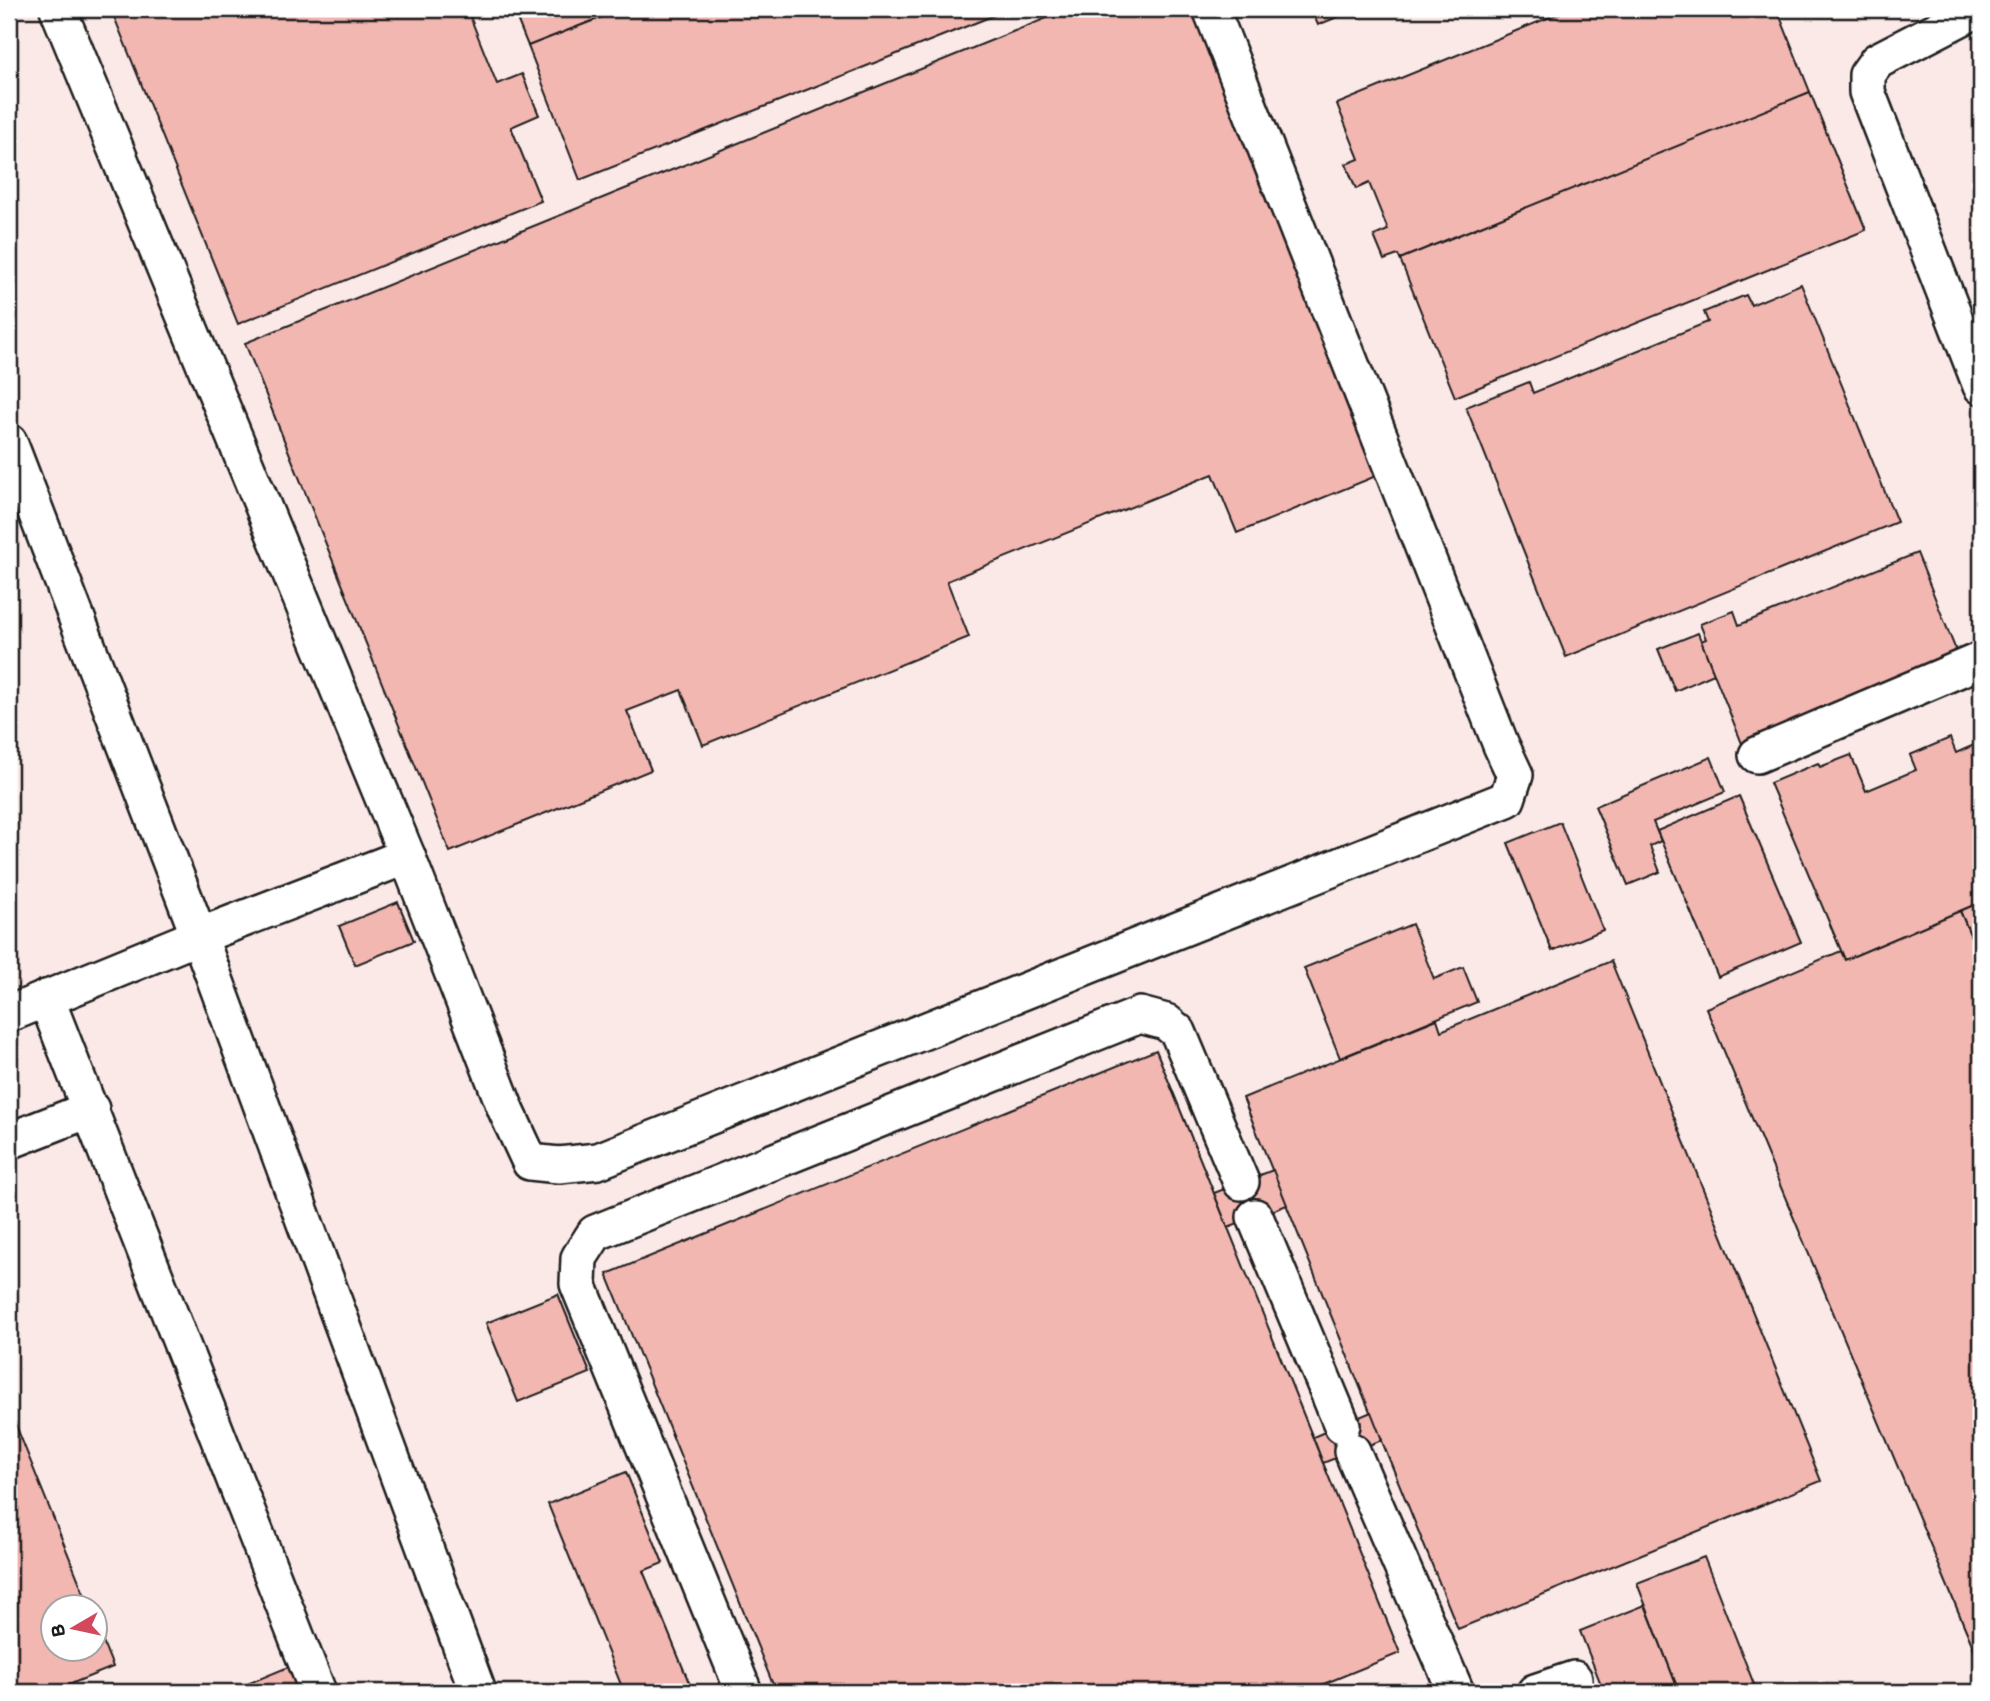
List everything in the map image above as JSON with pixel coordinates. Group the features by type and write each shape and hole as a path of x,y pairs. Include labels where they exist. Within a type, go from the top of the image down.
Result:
{"lane":[{"path":"58,9 407,856 506,1110 530,1163 559,1165 598,1161 1507,799 1515,775 1211,9"},
{"path":"1978,9 1877,61 1867,75 1867,92 1981,386"},
{"path":"9,442 199,936 478,1692"},
{"path":"1758,755 1981,660"},
{"path":"9,1014 199,936 407,856"},
{"path":"46,998 318,1692"},
{"path":"744,1692 578,1284 579,1258 595,1233 1140,1016 1166,1022 1178,1032 1241,1182"},
{"path":"9,1141 91,1109"},
{"path":"1255,1217 1456,1692"},
{"path":"1535,1692 1574,1679"}],"shaded area":[{"path":"9,9 1981,9 1981,1692 9,1692"}],"building":[{"path":"111,9 467,9 497,84 522,74 539,115 511,127 541,201 238,324"},
{"path":"513,9 623,9 528,46"},
{"path":"623,9 1010,9 580,180 528,46"},
{"path":"1069,9 1194,9 1381,474 1237,533 1213,474 947,581 969,637 703,745 681,690 627,711 651,770 450,852 245,343"},
{"path":"1311,9 1357,9 1318,25"},
{"path":"1570,9 1777,9 1810,92 1400,259 1398,255 1384,260 1374,236 1388,230 1369,183 1356,189 1346,164 1359,159 1337,104"},
{"path":"1810,92 1866,230 1455,397 1400,259"},
{"path":"1801,284 1897,522 1566,657 1466,407 1529,382 1533,393 1708,322 1704,312 1746,295 1751,305"},
{"path":"1917,553 1959,658 1743,746 1701,641 1706,639 1700,624 1734,611 1739,625"},
{"path":"1698,633 1714,674 1675,691 1658,649"},
{"path":"1950,738 1956,753 1981,742 1981,902 1845,960 1770,783 1818,763 1820,767 1851,755 1866,791 1916,770 1910,755"},
{"path":"1711,757 1725,792 1653,822 1661,841 1650,846 1660,872 1628,885 1595,806"},
{"path":"1739,796 1801,942 1718,977 1657,831"},
{"path":"1560,822 1603,930 1552,951 1508,843"},
{"path":"398,902 414,941 355,965 339,926"},
{"path":"1981,902 1981,960 1960,911"},
{"path":"1960,911 1981,960 1981,1666 1706,1008 1841,951 1845,960"},
{"path":"1412,924 1434,979 1463,967 1477,1002 1340,1058 1304,968"},
{"path":"1611,961 1821,1481 1458,1629 1243,1098 1437,1019 1441,1031"},
{"path":"1156,1050 1400,1653 1304,1692 776,1692 607,1274"},
{"path":"1273,1170 1287,1205 1228,1228 1214,1193"},
{"path":"558,1294 590,1373 518,1402 486,1323"},
{"path":"9,1408 83,1592 38,1592 38,1662 108,1662 108,1655 113,1667 51,1692 9,1692"},
{"path":"1371,1412 1382,1440 1323,1463 1313,1437"},
{"path":"626,1472 663,1563 643,1571 693,1692 624,1692 548,1504"},
{"path":"1704,1557 1757,1692 1679,1692 1637,1583"},
{"path":"1645,1605 1679,1692 1604,1692 1580,1631"},
{"path":"293,1665 304,1692 228,1692"}]}
